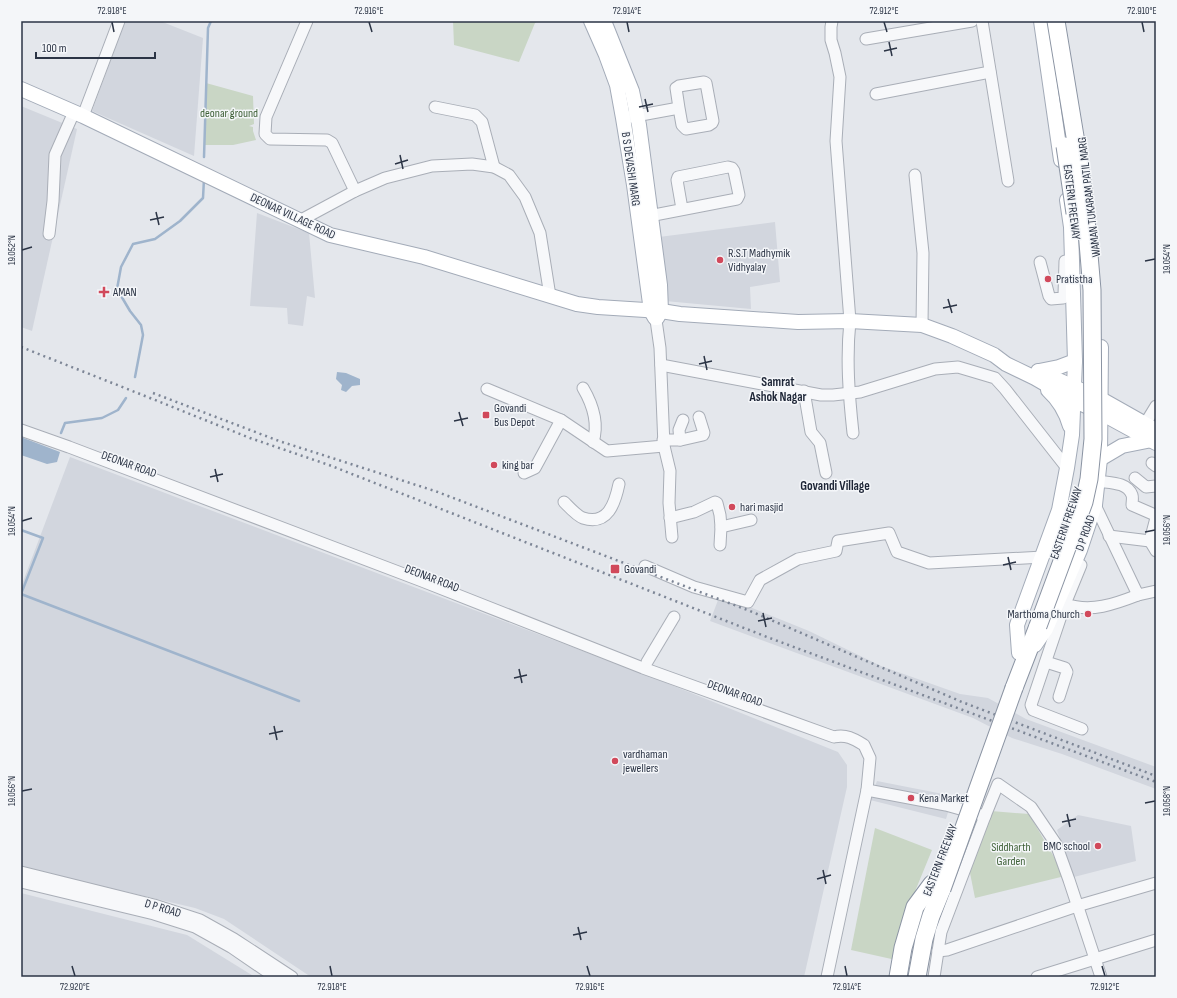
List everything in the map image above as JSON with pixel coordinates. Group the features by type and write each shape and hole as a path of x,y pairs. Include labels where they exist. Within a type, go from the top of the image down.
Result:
{"highway":[{"name":"EASTERN FREEWAY","path":"905,977 912,936 926,914 1023,654 1076,500 1081,476 1086,442 1082,372 1081,288 1077,224 1048,21"},
{"name":"EASTERN FREEWAY","path":"1033,625 1084,502 1089,479 1093,439 1092,290 1086,219 1082,179 1056,21"},
{"path":"898,977 903,948 915,907 937,886"},
{"path":"926,977 928,961 940,916 937,886"},
{"name":"EASTERN FREEWAY","path":"917,977 924,939 926,914"}],"main road":[{"name":"B S DEVASHI MARG","path":"591,21 617,85 645,217"},
{"name":"B S DEVASHI MARG","path":"604,21 632,91 637,116 645,217 656,314"},
{"name":"WAMAN TUKARAM PATIL MARG","path":"1023,654 1017,625 1059,510 1072,435 1075,361 1069,283 1071,227 1041,21"},
{"name":"WAMAN TUKARAM PATIL MARG","path":"1064,21 1088,181 1096,247 1101,339 1102,399"},
{"name":"DEONAR VILLAGE ROAD","path":"21,89 78,114 330,235 424,257 577,304 656,314 680,314 798,322 850,321 922,325 952,336 994,356 1006,364 1037,374 1074,393"},
{"path":"1072,435 1066,414 1059,402 1037,374 1075,361"},
{"path":"1074,393 1102,399 1152,434"},
{"path":"1074,393 1101,413 1152,434"},
{"name":"D P ROAD","path":"1023,654 1046,629 1080,550 1095,505 1100,459 1102,399"},
{"path":"1100,459 1122,446 1152,434"}],"street":[{"path":"49,234 53,201 55,155 78,114 119,21"},
{"path":"307,21 266,117 265,134 270,139 326,140 332,143 355,191"},
{"path":"832,21 831,40 836,53 840,77 836,141 850,321 848,341 849,393 853,433"},
{"path":"866,39 972,21"},
{"path":"982,21 1008,180"},
{"path":"876,94 990,72"},
{"path":"704,82 706,83 712,123 709,125 686,129 682,125 679,108 676,88 678,86 704,82"},
{"path":"434,108 475,115 482,122 494,167"},
{"path":"623,118 679,108"},
{"path":"301,220 355,191 385,178 432,166 472,164 494,167 509,175 525,197 540,233 550,296"},
{"path":"645,217 738,199 739,195 732,168 728,167 678,177 677,180 682,209"},
{"path":"915,175 923,254 922,325"},
{"path":"1040,262 1051,299 1063,298 1069,283 1065,261"},
{"name":"B S DEVASHI MARG","path":"656,314 664,443 670,470 670,518 672,537"},
{"path":"660,365 821,395 860,392 936,369 958,367 995,378 1067,468"},
{"path":"583,388 592,406 594,415 596,429 594,442"},
{"path":"487,389 561,420 607,451 664,443 703,435 704,433 699,417"},
{"path":"804,391 811,432 820,443 826,473"},
{"path":"1152,434 1156,406"},
{"path":"524,473 535,468 561,420"},
{"path":"663,427 682,422 678,433 680,440"},
{"name":"DEONAR ROAD","path":"21,424 86,451 647,662 701,685 816,727 838,731 841,736 855,739 864,745 870,758 866,790 827,977"},
{"name":"DEONAR ROAD","path":"21,430 86,451"},
{"path":"1135,478 1146,487 1156,486"},
{"path":"1098,481 1120,484 1132,495 1132,505 1155,515 1154,539 1156,551"},
{"path":"564,502 582,518 599,519 612,508 619,484"},
{"path":"670,518 694,512 715,502 717,503 721,527 720,545"},
{"path":"1095,505 1138,595"},
{"path":"721,527 751,520"},
{"path":"645,566 694,587 748,602 760,580 798,559 836,551 838,541 889,533 898,552 929,564 1043,557"},
{"path":"1109,536 1154,539"},
{"path":"1080,550 1082,563 1031,705 1033,710 1082,729"},
{"path":"1066,604 1073,607 1088,609 1114,604 1138,595 1156,591"},
{"name":"DEONAR ROAD","path":"522,616 643,668 701,685"},
{"path":"647,662 674,617"},
{"path":"1046,662 1065,668 1067,672 1059,697"},
{"path":"934,977 941,932 984,816 998,784 1031,807 1056,844 1101,977"},
{"path":"866,790 946,805 984,816"},
{"name":"D P ROAD","path":"21,872 148,908"},
{"name":"D P ROAD","path":"21,882 200,920 208,930 275,977"},
{"path":"938,951 947,950 1077,906 1156,883"},
{"name":"D P ROAD","path":"208,930 234,939 292,977"},
{"path":"1037,977 1156,940"}],"shaded area":[{"path":"125,21 160,21 203,38 194,156 92,111"},
{"path":"21,106 77,129 32,331 21,327"},
{"path":"257,213 309,233 315,298 307,296 303,326 288,324 287,308 250,306"},
{"name":"R.S.T Madhymik Vidhyalay","path":"775,222 780,282 750,287 751,309 665,301 659,237"},
{"path":"70,457 649,676 838,752 847,765 847,787 804,977 311,977 224,919 195,908 21,867 21,587"},
{"path":"720,595 809,631 881,666 960,694 988,698 1026,719 1156,767 1156,789 1062,754 1012,738 973,718 710,621"},
{"name":"Kena Market","path":"877,781 953,796 946,819 870,800"},
{"name":"BMC school","path":"1078,815 1131,826 1136,861 1074,877 1057,830"},
{"path":"21,893 187,935 255,977 21,977"}],"green space":[{"path":"453,21 538,21 535,23 519,62 454,45"},
{"name":"deonar ground","path":"206,83 253,96 254,124 249,126 253,127 256,140 233,145 204,145"},
{"name":"Siddharth Garden","path":"991,811 1029,814 1065,876 975,898 969,868"},
{"path":"875,828 932,850 903,925 896,960 851,950"}],"water":[{"path":"337,372 346,373 360,379 360,385 352,386 346,392 341,390 342,385 336,379"},
{"path":"21,437 60,452 57,462 47,464 21,455"}],"waterway":[{"path":"204,157 208,28 211,21"},
{"path":"135,377 143,335 141,325 130,311 117,289 121,267 133,244 155,239 180,221 203,198 204,179"},
{"path":"61,433 65,423 102,418 118,410 126,398"},
{"path":"21,530 43,538 21,594 299,701"}],"railway":[{"path":"21,347 250,438 329,465 767,637 1156,782"},
{"path":"153,393 279,441 435,491 750,611 962,702 1156,776"}],"place":[{"name":"R.S.T Madhymik Vidhyalay","path":"720,260"},
{"name":"Pratistha","path":"1048,279"},
{"name":"AMAN","path":"104,292"},
{"name":"Govandi Bus Depot","path":"486,415"},
{"name":"king bar","path":"494,465"},
{"name":"hari masjid","path":"732,507"},
{"name":"Govandi","path":"615,569"},
{"name":"Marthoma Church","path":"1088,614"},
{"name":"vardhaman jewellers","path":"615,761"},
{"name":"Kena Market","path":"911,798"},
{"name":"BMC school","path":"1098,846"}],"district":[{"name":"Samrat Ashok Nagar","path":"778,388"},
{"name":"Govandi Village","path":"835,485"}]}
